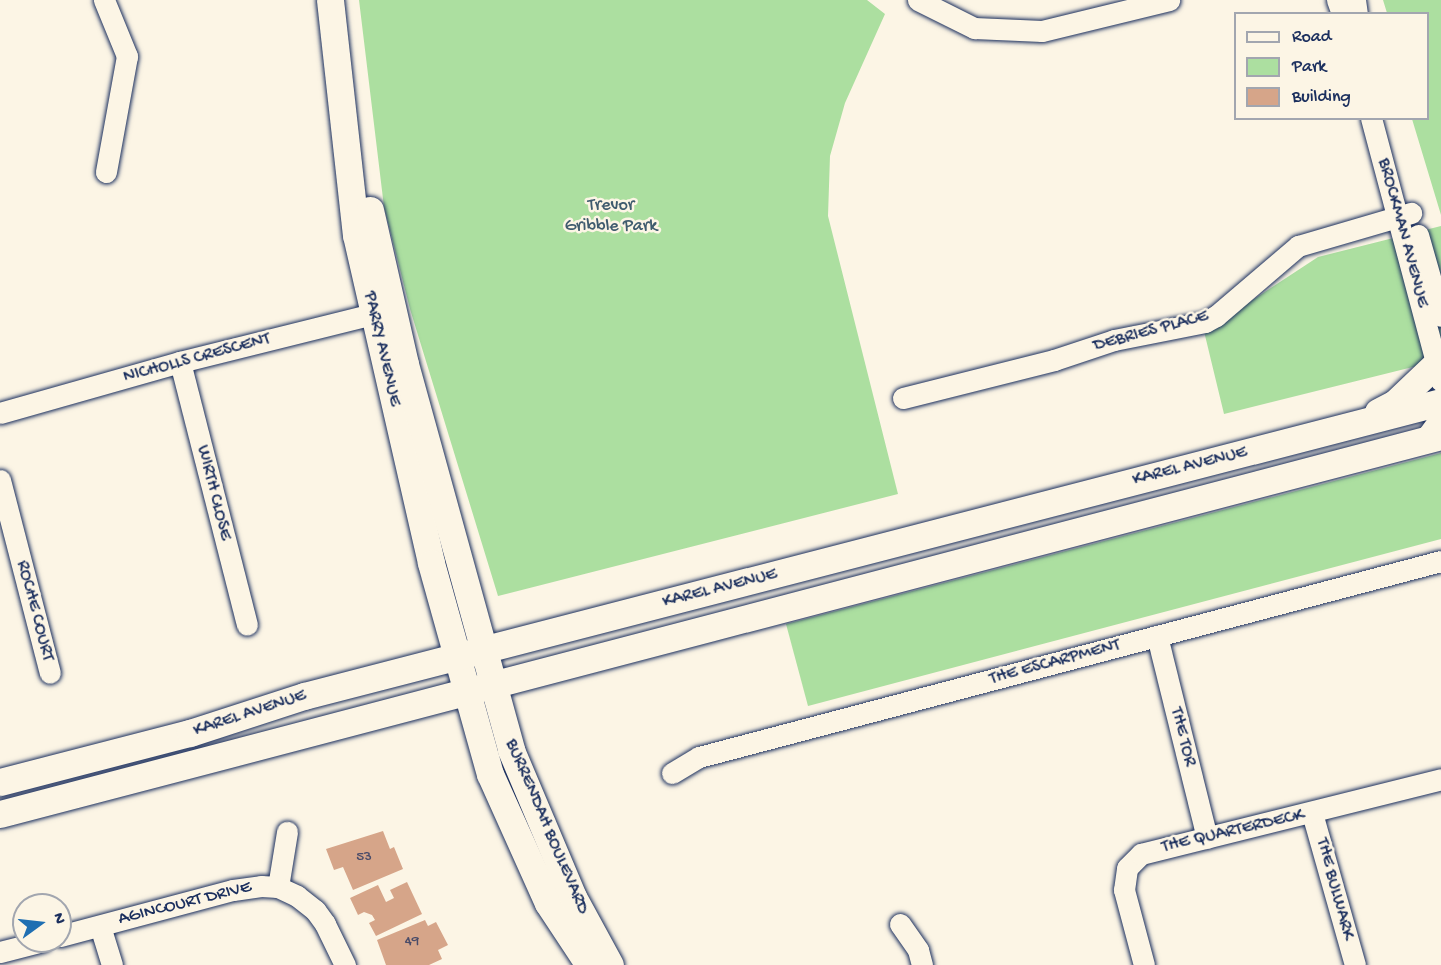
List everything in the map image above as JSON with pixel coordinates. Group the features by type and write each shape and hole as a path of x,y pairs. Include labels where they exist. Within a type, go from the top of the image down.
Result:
{"main road":[{"name":"PARRY AVENUE","path":"330,0 349,189 383,311 405,364 493,684"},
{"name":"PARRY AVENUE","path":"348,0 383,311 431,563 466,691"},
{"path":"1354,426 1395,403 1438,373"},
{"name":"KAREL AVENUE","path":"0,782 189,733 304,696 1441,402"},
{"name":"KAREL AVENUE","path":"0,814 1433,437"},
{"name":"BURRENDAH BOULEVARD","path":"493,684 526,791 573,897 610,965"},
{"name":"BURRENDAH BOULEVARD","path":"466,691 490,774 514,830 548,903 589,965"}],"street":[{"path":"104,0 127,56 106,172"},
{"path":"918,0 974,28 1042,31 1123,6 1169,0"},
{"name":"BROCKMAN AVENUE","path":"1372,120 1441,316"},
{"name":"BROCKMAN AVENUE","path":"1385,120 1438,373"},
{"name":"DEBRIES PLACE","path":"903,398 1054,360 1114,340 1205,322 1216,316 1298,246 1405,215"},
{"name":"NICHOLLS CRESCENT","path":"0,413 180,362 383,311"},
{"name":"WIRTH CLOSE","path":"180,362 247,625"},
{"path":"1433,437 1441,417"},
{"name":"ROCHE COURT","path":"0,480 50,673"},
{"name":"THE ESCARPMENT","path":"672,773 699,757 1441,561"},
{"name":"THE TOR","path":"1157,636 1207,838"},
{"name":"THE QUARTERDECK","path":"1144,965 1124,890 1127,868 1141,854 1441,779"},
{"name":"THE BULWARK","path":"1312,813 1355,965"},
{"path":"278,887 287,832"},
{"name":"AGINCOURT DRIVE","path":"72,933 233,890 261,886 278,887 297,896 315,910 325,924 345,965"},
{"path":"900,924 918,950 922,965"},
{"path":"100,926 112,965"}],"green space":[{"name":"Trevor Gribble Park","path":"359,0 867,0 885,14 845,103 830,156 828,216 898,494 498,596 410,309 384,207"},
{"path":"1383,0 1441,0 1441,215 1412,120 1429,120 1429,12 1387,12"},
{"path":"1441,226 1441,360 1224,414 1202,323 1228,316 1318,257"},
{"path":"1441,453 1441,539 808,706 786,624"}],"building":[{"path":"383,831 390,849 394,847 403,869 353,890 343,867 334,870 326,849"},
{"path":"407,882 422,914 376,936 369,923 375,920 372,915 364,912 358,915 350,898 378,885 386,902 394,898 390,890"},
{"path":"425,920 428,926 436,922 448,945 438,950 442,959 429,965 386,965 377,940"}]}
